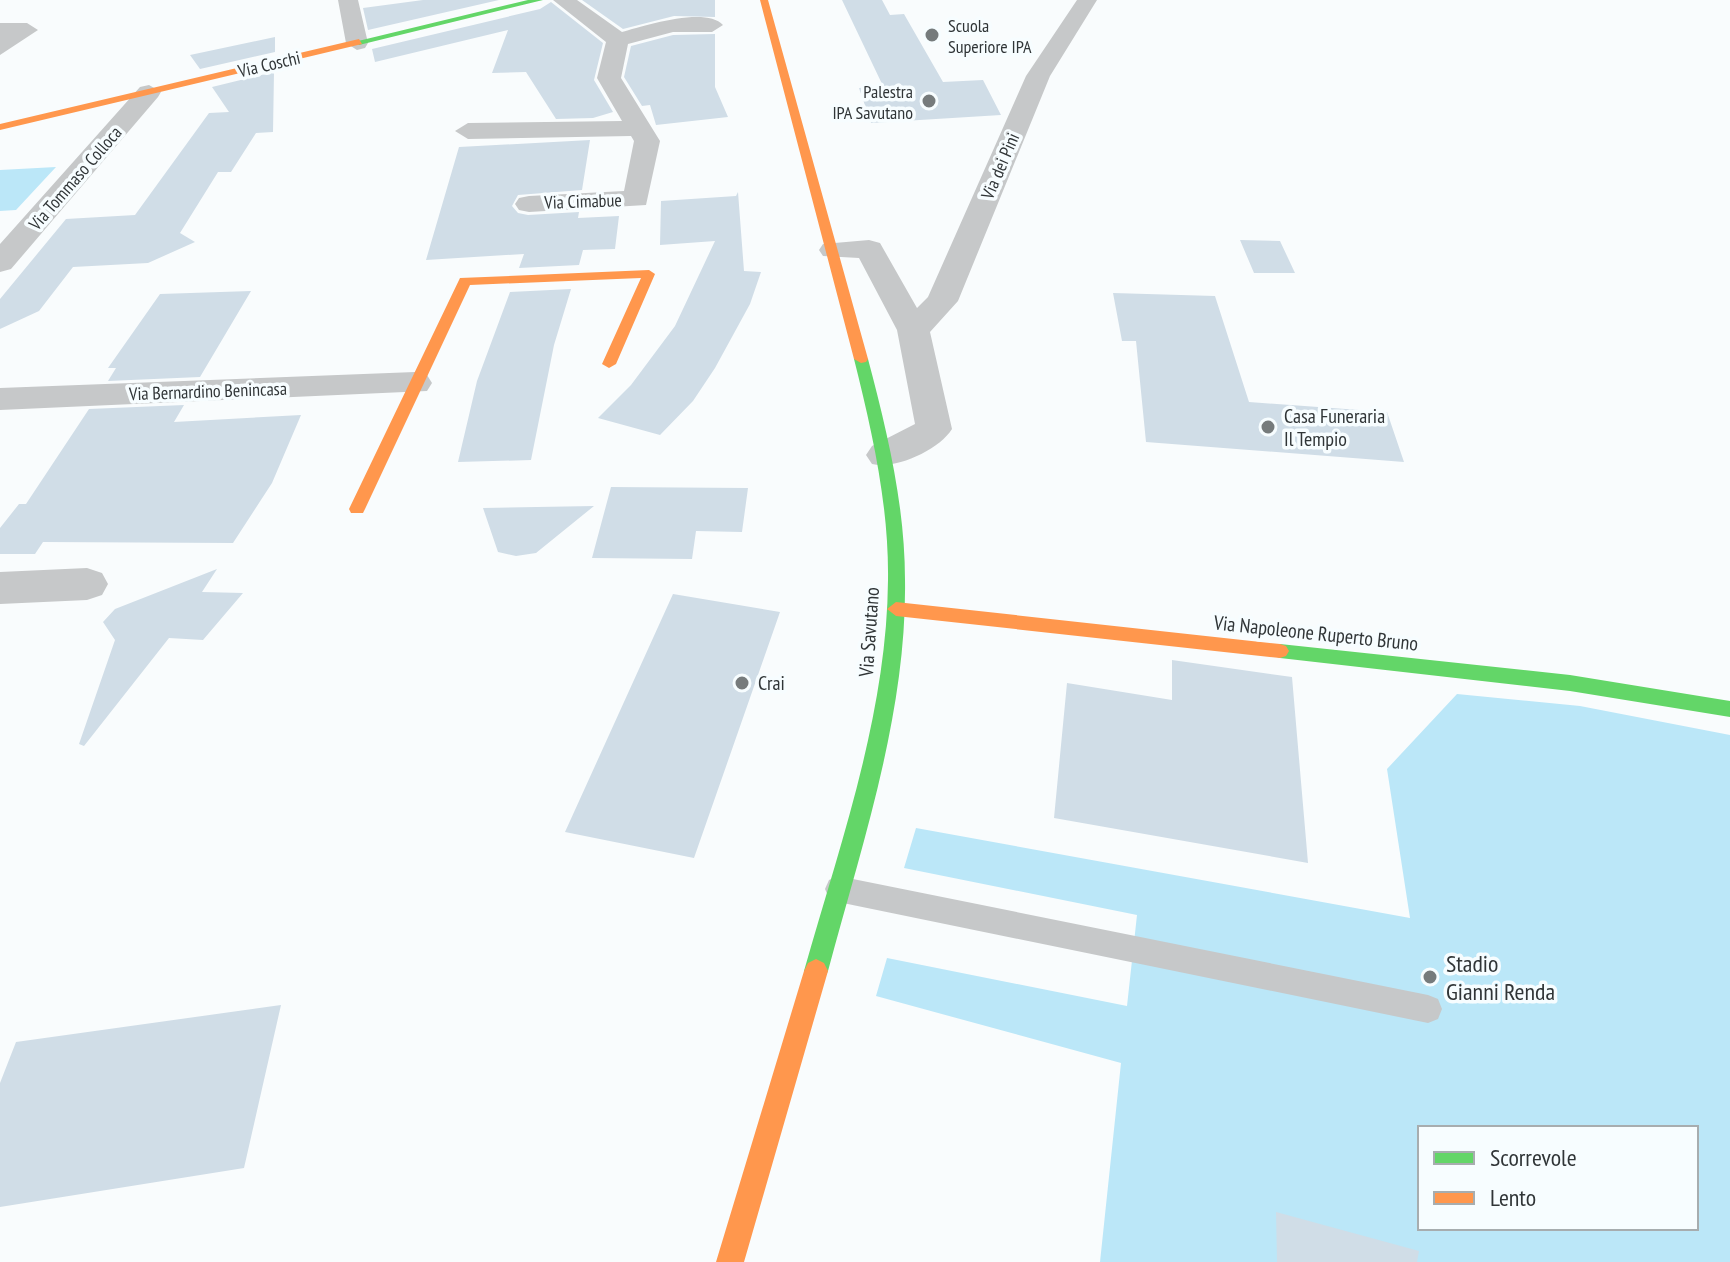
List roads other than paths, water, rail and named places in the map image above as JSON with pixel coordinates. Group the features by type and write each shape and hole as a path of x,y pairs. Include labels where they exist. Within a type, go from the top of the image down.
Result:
{"street":[{"path":"348,0 357,43"},
{"name":"Via Coschi","path":"0,127 539,0"},
{"path":"563,0 618,40 672,25 712,25"},
{"name":"Via Savutano","path":"730,1262 782,1094 882,727 896,609 893,527 885,455 834,250 764,0"},
{"name":"Via dei Pini","path":"913,330 942,301 1038,76 1087,0"},
{"path":"0,30 27,30 0,48"},
{"name":"Via Cimabue","path":"529,204 636,199 647,141 609,78 618,40"},
{"name":"Via Tommaso Colloca","path":"0,263 149,92"},
{"path":"468,131 528,129 545,133 640,128"},
{"path":"834,250 869,249 913,330 934,429 885,455"},
{"path":"357,509 465,281 649,274 609,364"},
{"name":"Via Bernardino Benincasa","path":"0,399 415,383"},
{"path":"0,588 87,584"},
{"name":"Via Napoleone Ruperto Bruno","path":"896,609 1570,683 1730,709"}],"lane":[{"path":"838,889 1428,1009"}],"place":[{"name":"Scuola Superiore IPA","path":"932,35"},
{"name":"Palestra IPA Savutano","path":"929,101"},
{"name":"Casa Funeraria Il Tempio","path":"1268,427"},
{"name":"Crai","path":"742,683"},
{"name":"Stadio Gianni Renda","path":"1430,977"}]}
